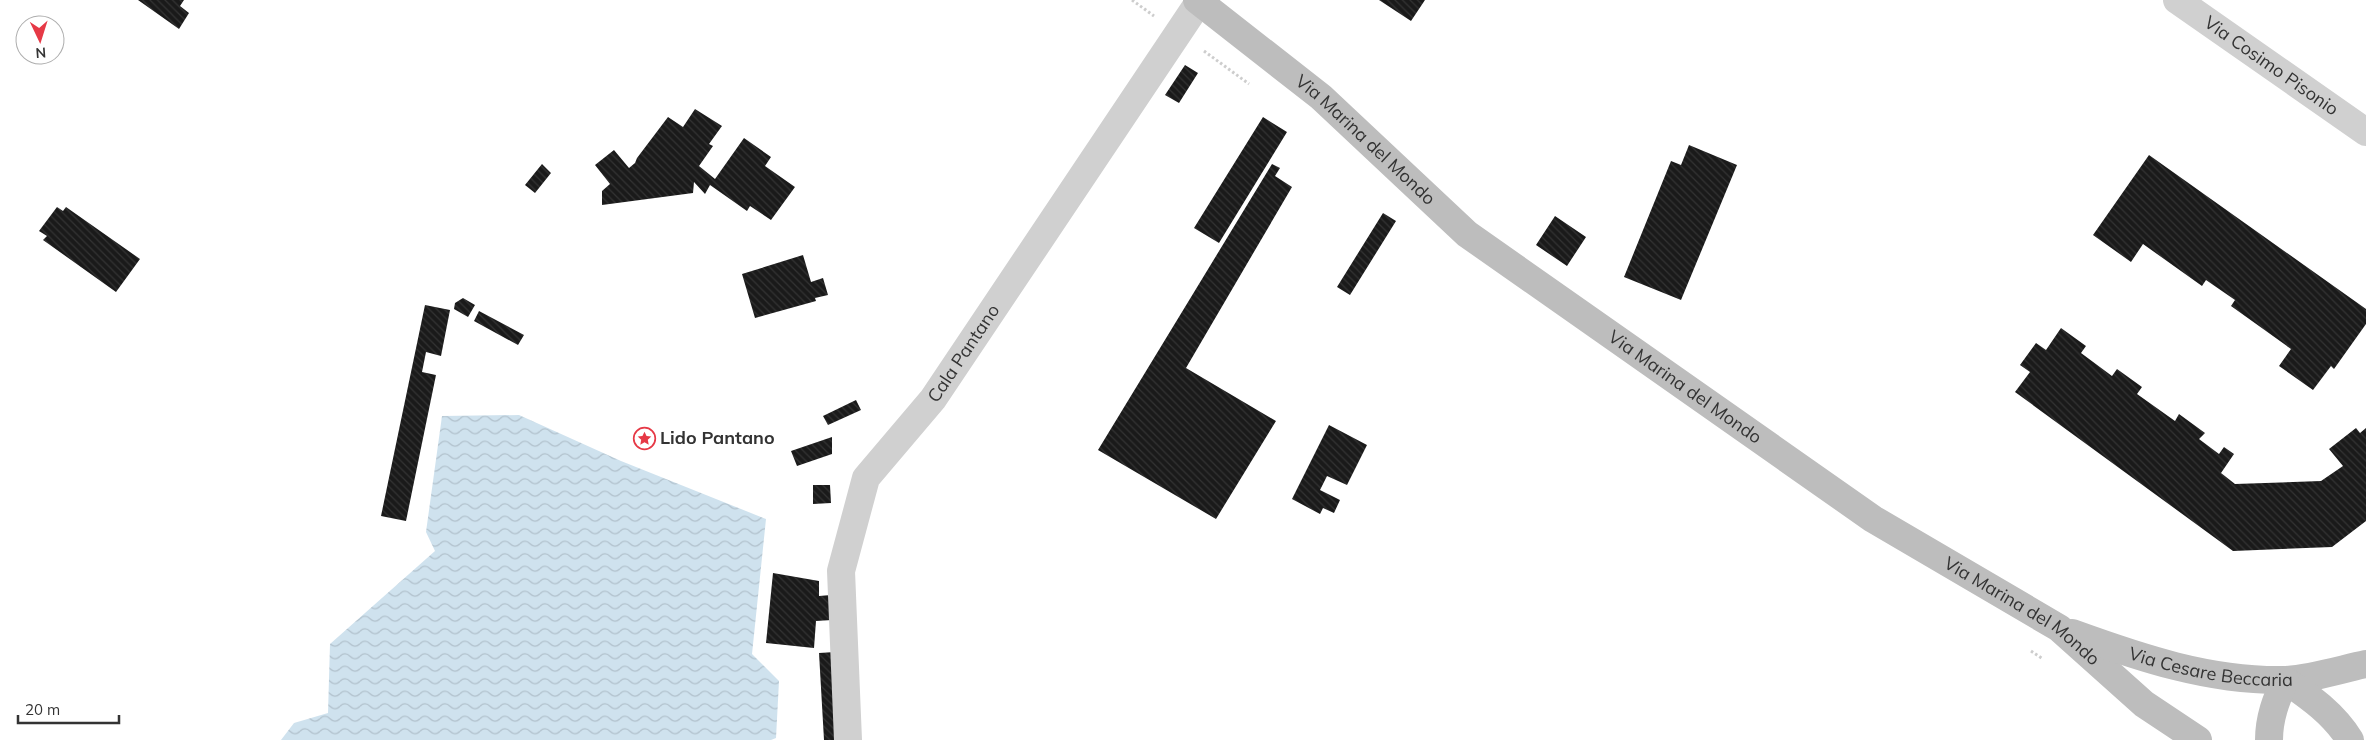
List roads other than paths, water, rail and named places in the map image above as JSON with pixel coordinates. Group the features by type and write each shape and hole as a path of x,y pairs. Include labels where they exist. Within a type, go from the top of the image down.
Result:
{"street":[{"name":"Via Cosimo Pisonio","path":"2177,0 2366,132"},
{"name":"Cala Pantano","path":"848,740 841,571 866,478 933,399 1198,1"},
{"name":"Via Marina del Mondo","path":"1198,1 1321,98 1467,234 1873,519 2059,628 2144,704 2198,740"},
{"name":"Via Cesare Beccaria","path":"2059,628 2146,660 2214,675 2285,680 2366,664"},
{"path":"2269,740 2269,726 2275,702 2285,680 2315,700 2344,730 2350,740"}],"water":[{"path":"519,415 621,461 766,519 752,654 779,681 776,738 771,740 281,740 294,723 328,713 330,644 435,551 426,532 442,416"}],"place":[{"name":"Lido Pantano","path":"644,438"}]}
